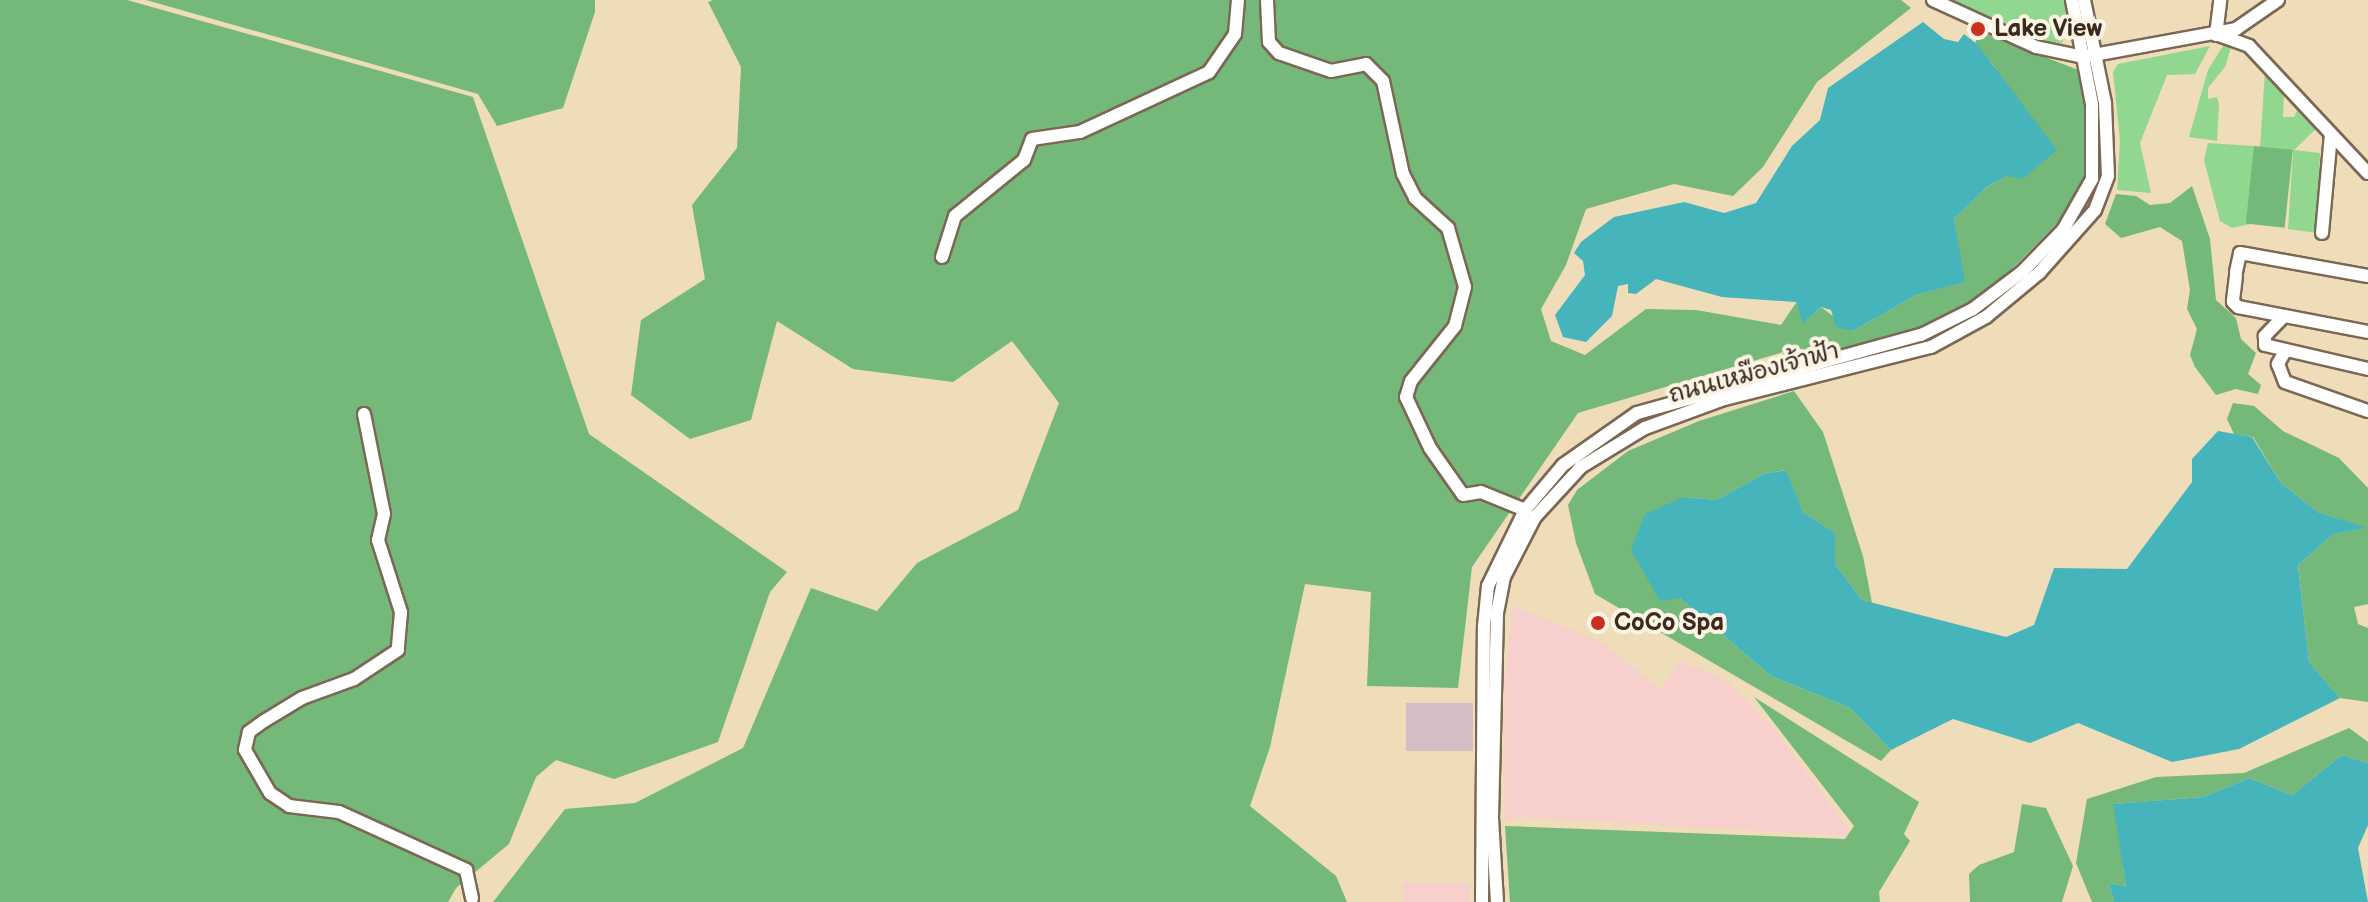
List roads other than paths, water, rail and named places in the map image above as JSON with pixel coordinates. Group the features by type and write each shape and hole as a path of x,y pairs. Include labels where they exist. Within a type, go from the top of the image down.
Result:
{"street":[{"path":"942,257 955,216 1024,160 1032,139 1080,132 1209,72 1235,34 1238,0"},
{"path":"1267,0 1269,42 1279,53 1331,71 1366,64 1383,81 1403,174 1415,198 1448,228 1465,287 1455,326 1411,381 1406,397 1430,448 1463,495 1481,492 1525,510"},
{"path":"1933,0 2036,47 2090,56 2216,35 2236,29 2278,0"},
{"name":"ถนนเหมืองเจ้าฟ้า","path":"2072,0 2090,56"},
{"name":"ถนนเหมืองเจ้าฟ้า","path":"1490,621 1504,577 1535,517 1581,467 1645,428 1721,400 1931,347 1986,317 2039,273 2095,210 2108,176 2084,0"},
{"path":"2216,35 2220,0"},
{"path":"2216,35 2249,46 2368,173"},
{"name":"ถนนเหมืองเจ้าฟ้า","path":"1497,902 1492,818 1490,621 1496,564 1525,510 1563,465 1637,413 1921,335 1973,309 2022,272 2080,206 2092,179 2099,103"},
{"path":"2322,233 2331,135"},
{"path":"2368,276 2240,253 2234,305 2368,332"},
{"path":"2284,316 2264,341 2284,353 2368,369"},
{"path":"2284,353 2278,364 2285,382 2368,411"},
{"path":"1637,413 1645,428"},
{"path":"364,414 384,514 378,540 401,612 398,650 354,679 302,698 264,721 249,732 245,750 270,793 289,806 339,812 466,870 472,898"},
{"name":"ถนนเหมืองเจ้าฟ้า","path":"1482,902 1490,640"}],"water":[{"path":"1923,22 1944,39 1958,42 1964,34 1978,45 2057,150 2023,179 2007,176 1988,186 1954,219 1965,282 1916,295 1853,331 1836,327 1831,310 1821,307 1803,324 1796,302 1722,297 1656,279 1636,294 1628,293 1628,284 1618,286 1612,316 1586,342 1563,337 1555,315 1585,275 1583,261 1574,253 1581,242 1614,217 1684,202 1724,213 1756,203 1792,146 1820,120 1828,88"},
{"path":"2218,431 2252,437 2281,483 2318,512 2367,528 2334,534 2298,565 2309,662 2340,698 2239,749 2172,762 2078,723 2030,743 1953,719 1891,750 1850,708 1771,676 1680,598 1660,601 1631,550 1645,514 1684,497 1716,500 1764,474 1786,470 1803,512 1835,533 1835,564 1862,600 2006,637 2034,625 2054,568 2127,569 2192,482 2192,459"},
{"path":"2342,755 2368,763 2368,825 2358,848 2368,902 2114,902 2109,883 2126,886 2113,804 2203,797 2249,778 2292,795"}],"place":[{"name":"Lake View","path":"1978,29"},
{"name":"CoCo Spa","path":"1598,623"}]}
